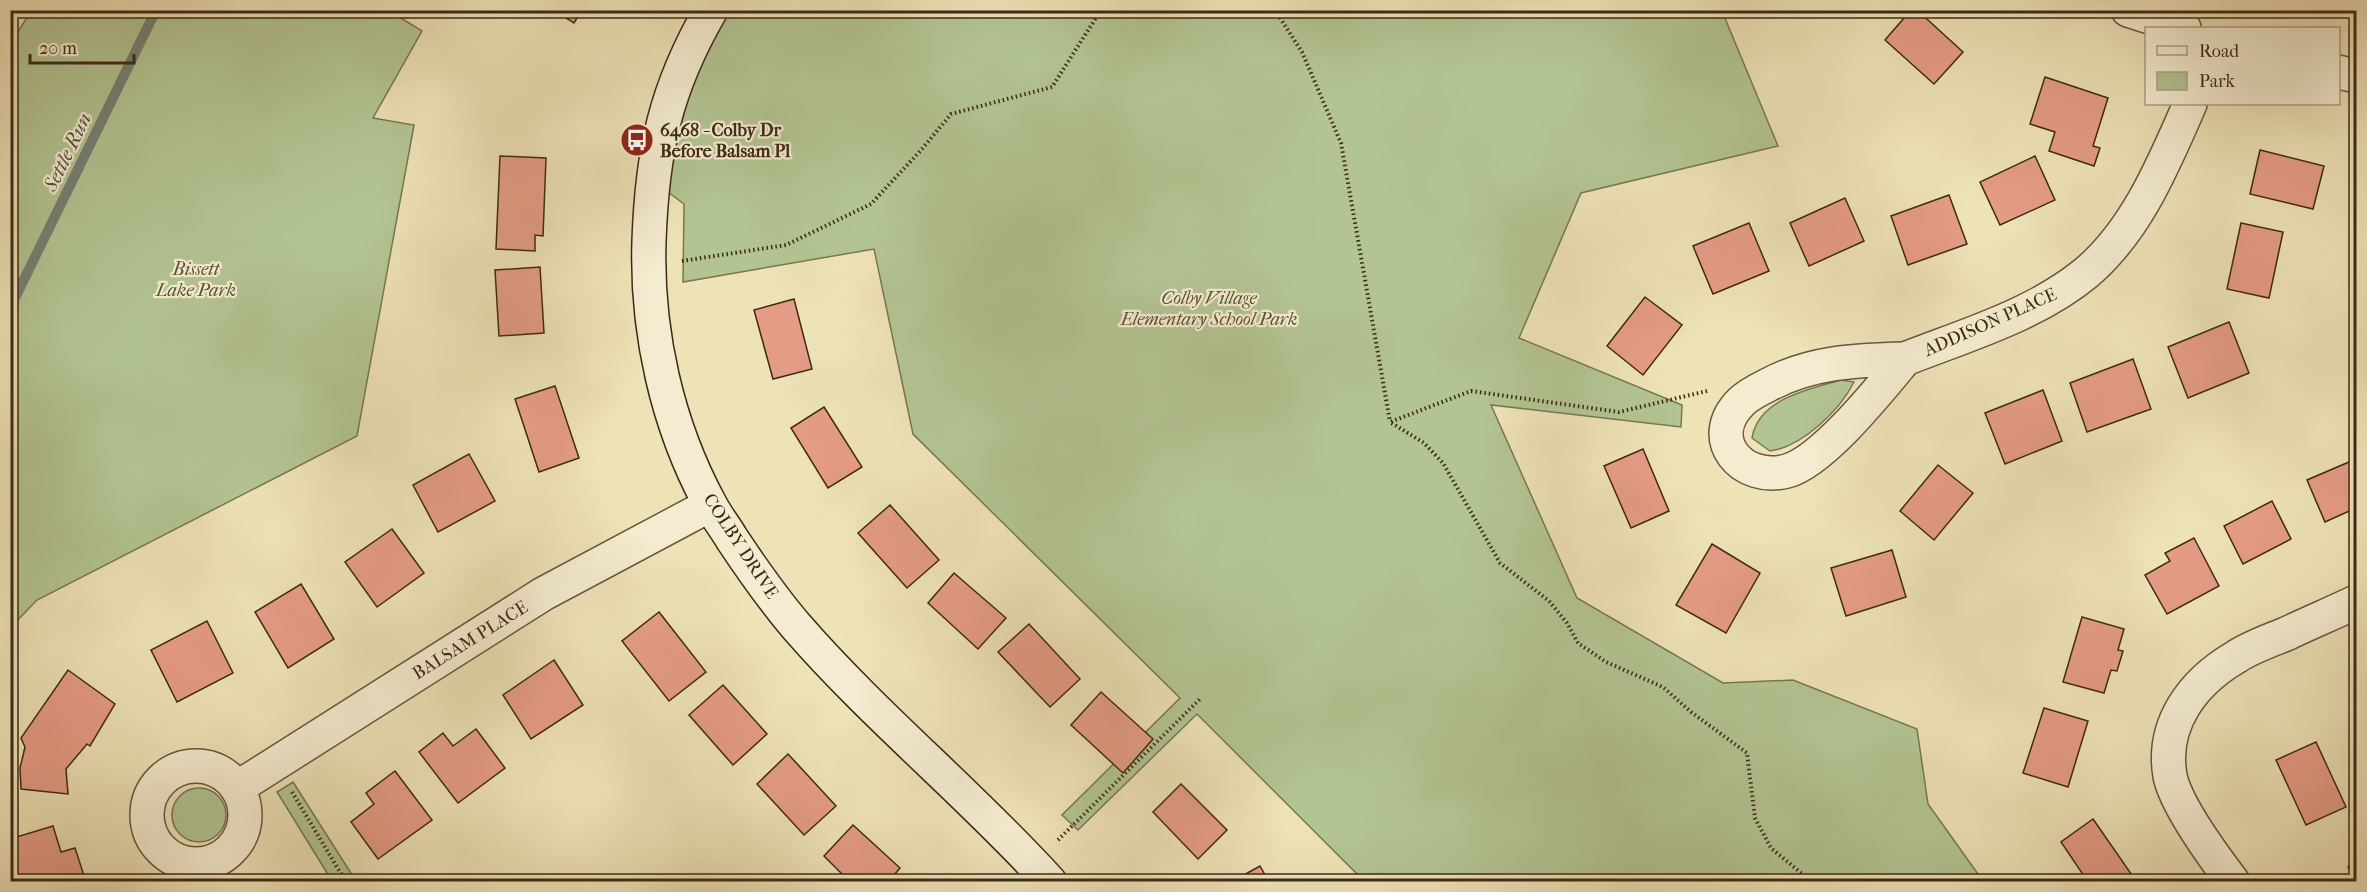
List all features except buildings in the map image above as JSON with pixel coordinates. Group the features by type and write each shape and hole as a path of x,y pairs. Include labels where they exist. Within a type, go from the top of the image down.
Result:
{"street":[{"name":"COLBY DRIVE","path":"711,10 673,87 662,127 651,202 648,267 654,332 662,378 685,449 710,505 755,573 795,625 836,669 1042,872"},
{"path":"2128,10 2181,27"},
{"path":"2340,72 2356,76"},
{"name":"ADDISON PLACE","path":"1905,359 1858,414 1809,460 1786,472 1768,473 1748,468 1726,444 1725,429 1735,408 1752,393 1779,379 1834,362 1905,359 2027,309 2062,290 2086,273 2118,239 2156,182 2190,105"},
{"name":"BALSAM PLACE","path":"237,788 543,594 710,505"},
{"path":"2233,882 2175,791 2170,776 2169,755 2174,723 2191,693 2211,674 2237,656 2356,602"}],"path":[{"path":"648,267 786,245 871,204 951,114 1052,87 1101,10"},
{"path":"1275,10 1302,52 1341,143 1390,422 1424,443 1443,463 1500,563 1549,601 1567,623 1578,643 1606,662 1663,687 1691,712 1747,753 1755,818 1771,848 1812,882"},
{"path":"1390,422 1471,391 1619,412 1708,390"},
{"path":"1042,872 1200,699"},
{"path":"275,765 346,882"}],"green space":[{"name":"Bissett Lake Park","path":"388,10 422,31 373,118 414,125 357,436 37,600 11,627 11,43 31,11"},
{"name":"Colby Village Elementary School Park","path":"725,11 1722,11 1778,146 1581,193 1519,338 1682,405 1681,427 1491,405 1577,598 1723,683 1793,680 1917,729 1928,804 1983,881 1364,881 1197,714 1078,830 1062,815 1180,698 913,434 874,249 683,282 684,204 664,189 683,100"},
{"path":"1841,380 1854,382 1830,415 1807,435 1782,448 1770,451 1752,438 1756,425 1774,405 1800,392"},
{"path":"293,782 356,881 332,881 277,792"},
{"path":"199,788 209,790 218,796 224,805 226,815 224,825 218,834 209,840 199,842 189,840 180,834 174,825 172,815 174,805 180,796 189,790"}],"waterway":[{"name":"Settle Run","path":"10,308 156,10"}],"place":[{"name":"6468 - Colby Dr Before Balsam Pl","path":"637,140"}]}
